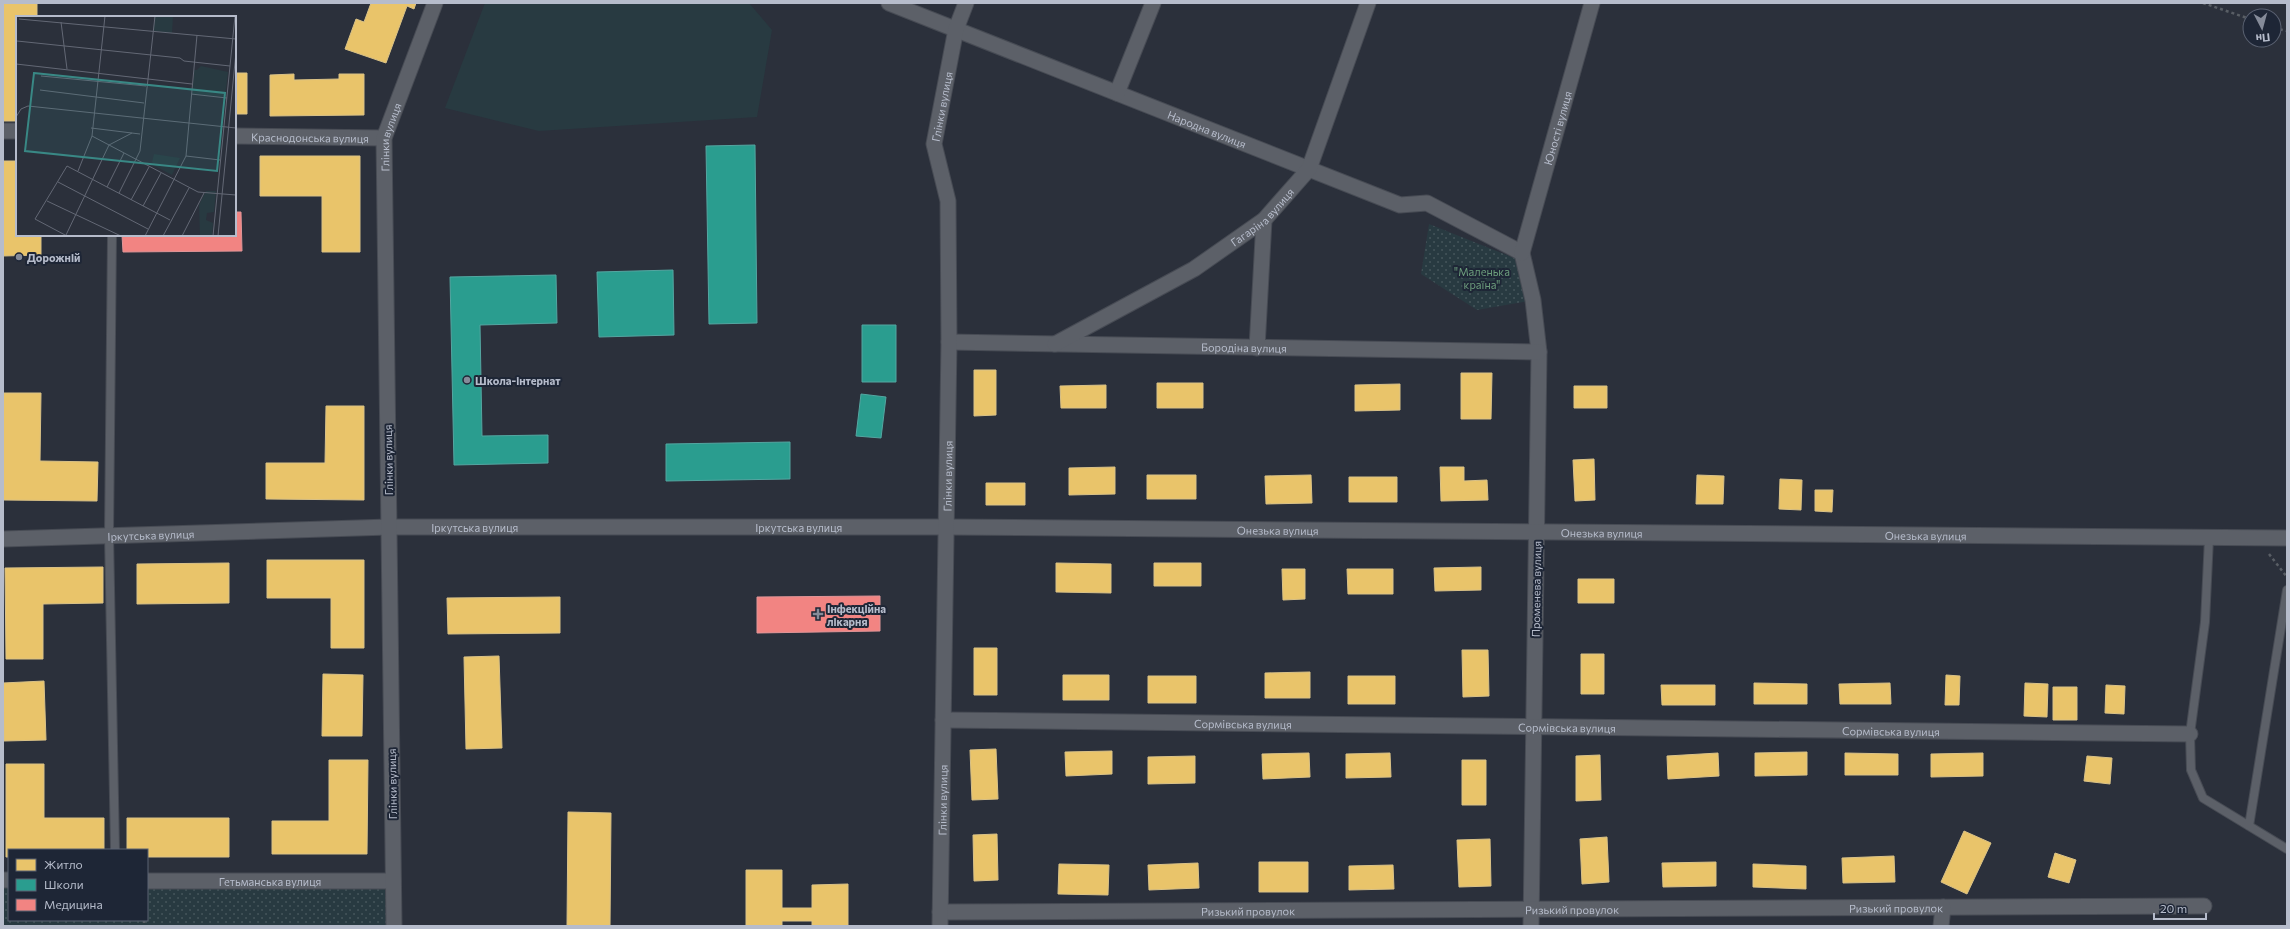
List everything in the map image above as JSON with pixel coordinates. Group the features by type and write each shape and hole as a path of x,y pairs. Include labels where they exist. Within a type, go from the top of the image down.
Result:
{"street":[{"name":"Глінки вулиця","path":"394,926 384,138 435,3"},
{"name":"Народна вулиця","path":"889,3 1400,205 1427,203 1522,253"},
{"name":"Глінки вулиця","path":"940,919 946,527 948,201 934,144 956,29 966,3"},
{"path":"1117,93 1153,3"},
{"name":"Гагаріна вулиця","path":"1055,344 1194,269 1264,220 1308,169 1368,3"},
{"name":"Юності вулиця","path":"1522,253 1592,3"},
{"path":"3,131 16,131"},
{"name":"Краснодонська вулиця","path":"236,136 384,138"},
{"path":"1257,348 1264,220"},
{"name":"Променева вулиця","path":"1522,253 1533,300 1539,352 1531,926"},
{"name":"Бородіна вулиця","path":"948,342 1539,352"},
{"name":"Іркутська вулиця","path":"3,539 389,527 946,527"},
{"name":"Онезька вулиця","path":"946,527 2258,539 2287,538"},
{"name":"Сормівська вулиця","path":"943,720 2190,734"},
{"name":"Гетьманська вулиця","path":"148,880 393,881"},
{"name":"Ризький провулок","path":"940,919 1531,909 2204,906"},
{"path":"1941,926 1943,908"}],"lane":[{"path":"112,236 109,535 115,849"},
{"path":"2209,538 2205,622 2190,734 2191,770 2203,798 2287,849"},
{"path":"2249,826 2287,590"}],"path":[{"path":"2203,3 2242,16"},
{"path":"2258,539 2287,577"}],"green space":[{"path":"485,3 749,3 772,30 757,117 539,131 445,108"},
{"name":"\"Маленька країна\"","path":"1429,224 1519,260 1529,301 1477,310 1421,274"},
{"path":"3,881 8,881 8,921 148,921 148,881 392,881 392,926 3,926"}],"building: Житло":[{"path":"3,3 37,3 37,16 16,16 16,121 3,121"},
{"path":"371,3 416,3 414,9 407,6 386,63 345,49 356,19 364,22"},
{"path":"236,73 247,73 247,114 236,114"},
{"path":"294,74 294,80 339,79 339,74 364,74 364,115 270,116 270,75"},
{"path":"260,156 360,156 360,252 322,252 322,196 260,196"},
{"path":"3,161 16,161 16,236 41,236 41,255 3,256"},
{"path":"974,370 996,370 996,415 974,416"},
{"path":"1461,373 1492,373 1491,419 1461,419"},
{"path":"1157,383 1203,383 1203,408 1157,408"},
{"path":"1400,384 1400,410 1355,411 1355,385"},
{"path":"1106,385 1106,408 1061,408 1060,386"},
{"path":"1574,386 1607,386 1607,408 1574,408"},
{"path":"3,393 41,393 40,461 98,462 97,501 3,500"},
{"path":"326,406 364,406 364,500 266,499 266,463 325,463"},
{"path":"1594,459 1595,500 1575,501 1573,460"},
{"path":"1115,467 1115,494 1069,495 1069,468"},
{"path":"1440,467 1464,467 1464,481 1487,480 1488,500 1441,501"},
{"path":"1147,475 1196,475 1196,499 1147,499"},
{"path":"1311,475 1312,503 1266,504 1265,476"},
{"path":"1697,475 1724,476 1723,504 1696,504"},
{"path":"1349,477 1397,477 1397,502 1349,502"},
{"path":"1780,479 1802,480 1801,510 1779,509"},
{"path":"986,483 1025,483 1025,505 986,505"},
{"path":"1815,490 1833,490 1832,512 1815,511"},
{"path":"267,560 364,560 364,648 331,648 331,598 267,598"},
{"path":"229,563 229,603 137,604 137,564"},
{"path":"1056,563 1111,564 1111,593 1056,592"},
{"path":"1154,563 1201,563 1201,586 1154,586"},
{"path":"103,567 103,603 43,604 43,659 6,659 5,568"},
{"path":"1481,567 1481,590 1435,591 1434,568"},
{"path":"1282,569 1305,569 1305,599 1283,600"},
{"path":"1347,569 1393,569 1393,594 1348,594"},
{"path":"1578,579 1614,579 1614,603 1578,603"},
{"path":"560,597 560,633 448,634 447,598"},
{"path":"974,648 997,648 997,695 974,695"},
{"path":"1462,650 1488,650 1489,696 1463,697"},
{"path":"1581,654 1604,654 1604,694 1581,694"},
{"path":"499,656 502,748 466,749 464,657"},
{"path":"1310,672 1310,698 1265,698 1265,673"},
{"path":"323,674 363,675 362,736 322,736"},
{"path":"1063,675 1109,675 1109,700 1063,700"},
{"path":"1946,675 1960,676 1959,705 1945,705"},
{"path":"1148,676 1196,676 1196,703 1148,703"},
{"path":"1348,676 1395,676 1395,704 1348,704"},
{"path":"44,681 46,740 4,741 3,683"},
{"path":"1754,683 1807,684 1807,704 1754,704"},
{"path":"1890,683 1891,704 1840,704 1839,684"},
{"path":"2025,683 2048,684 2047,717 2024,716"},
{"path":"1661,685 1715,685 1715,705 1662,705"},
{"path":"2106,685 2125,686 2124,714 2105,713"},
{"path":"2053,687 2077,687 2077,720 2053,720"},
{"path":"996,749 998,799 972,800 970,750"},
{"path":"1112,751 1112,774 1066,776 1065,752"},
{"path":"1807,752 1807,775 1755,776 1755,753"},
{"path":"1309,753 1310,777 1263,779 1262,754"},
{"path":"1390,753 1391,777 1346,778 1346,754"},
{"path":"1718,753 1719,776 1668,779 1667,756"},
{"path":"1845,753 1898,754 1898,775 1845,775"},
{"path":"1983,753 1983,776 1931,777 1931,754"},
{"path":"1600,755 1601,800 1576,801 1576,756"},
{"path":"1195,756 1195,783 1148,784 1148,757"},
{"path":"2087,756 2112,758 2110,784 2084,781"},
{"path":"329,760 368,760 367,854 272,854 272,821 329,821"},
{"path":"1462,760 1486,760 1486,805 1462,805"},
{"path":"6,764 44,764 44,818 104,818 104,849 8,849 8,857 6,857"},
{"path":"568,812 611,813 610,926 567,926"},
{"path":"127,818 229,818 229,857 148,857 148,849 127,849"},
{"path":"1964,831 1991,843 1967,894 1941,882"},
{"path":"997,834 998,880 974,881 973,835"},
{"path":"1607,837 1609,882 1582,884 1580,839"},
{"path":"1490,839 1491,886 1459,887 1457,840"},
{"path":"2055,853 2076,860 2069,883 2048,877"},
{"path":"1894,856 1895,882 1843,883 1842,858"},
{"path":"1259,862 1308,862 1308,892 1259,892"},
{"path":"1716,862 1716,886 1663,887 1662,863"},
{"path":"1198,863 1199,888 1149,890 1148,865"},
{"path":"1059,864 1109,865 1108,895 1058,894"},
{"path":"1753,864 1806,866 1806,889 1753,887"},
{"path":"1393,865 1394,889 1349,890 1349,866"},
{"path":"746,870 782,870 782,908 812,908 812,885 848,884 848,926 812,926 812,921 782,921 782,926 746,926"}],"building: Школи":[{"path":"755,145 757,323 709,324 706,146"},
{"path":"673,270 674,335 599,337 597,272"},
{"name":"Школа-інтернат","path":"556,275 557,323 480,325 482,436 548,435 548,463 454,465 450,277"},
{"path":"862,325 896,325 896,382 862,382"},
{"path":"861,394 886,397 881,438 856,436"},
{"path":"790,442 790,479 666,481 666,444"}],"building: Медицина":[{"path":"236,212 241,212 242,251 123,252 122,236 236,236"},
{"name":"Інфекційна лікарня","path":"880,596 880,631 757,633 757,597"}],"place":[{"name":"Дорожній","path":"19,257"},
{"name":"Школа-інтернат","path":"467,380"},
{"name":"Інфекційна лікарня","path":"818,614"}]}
